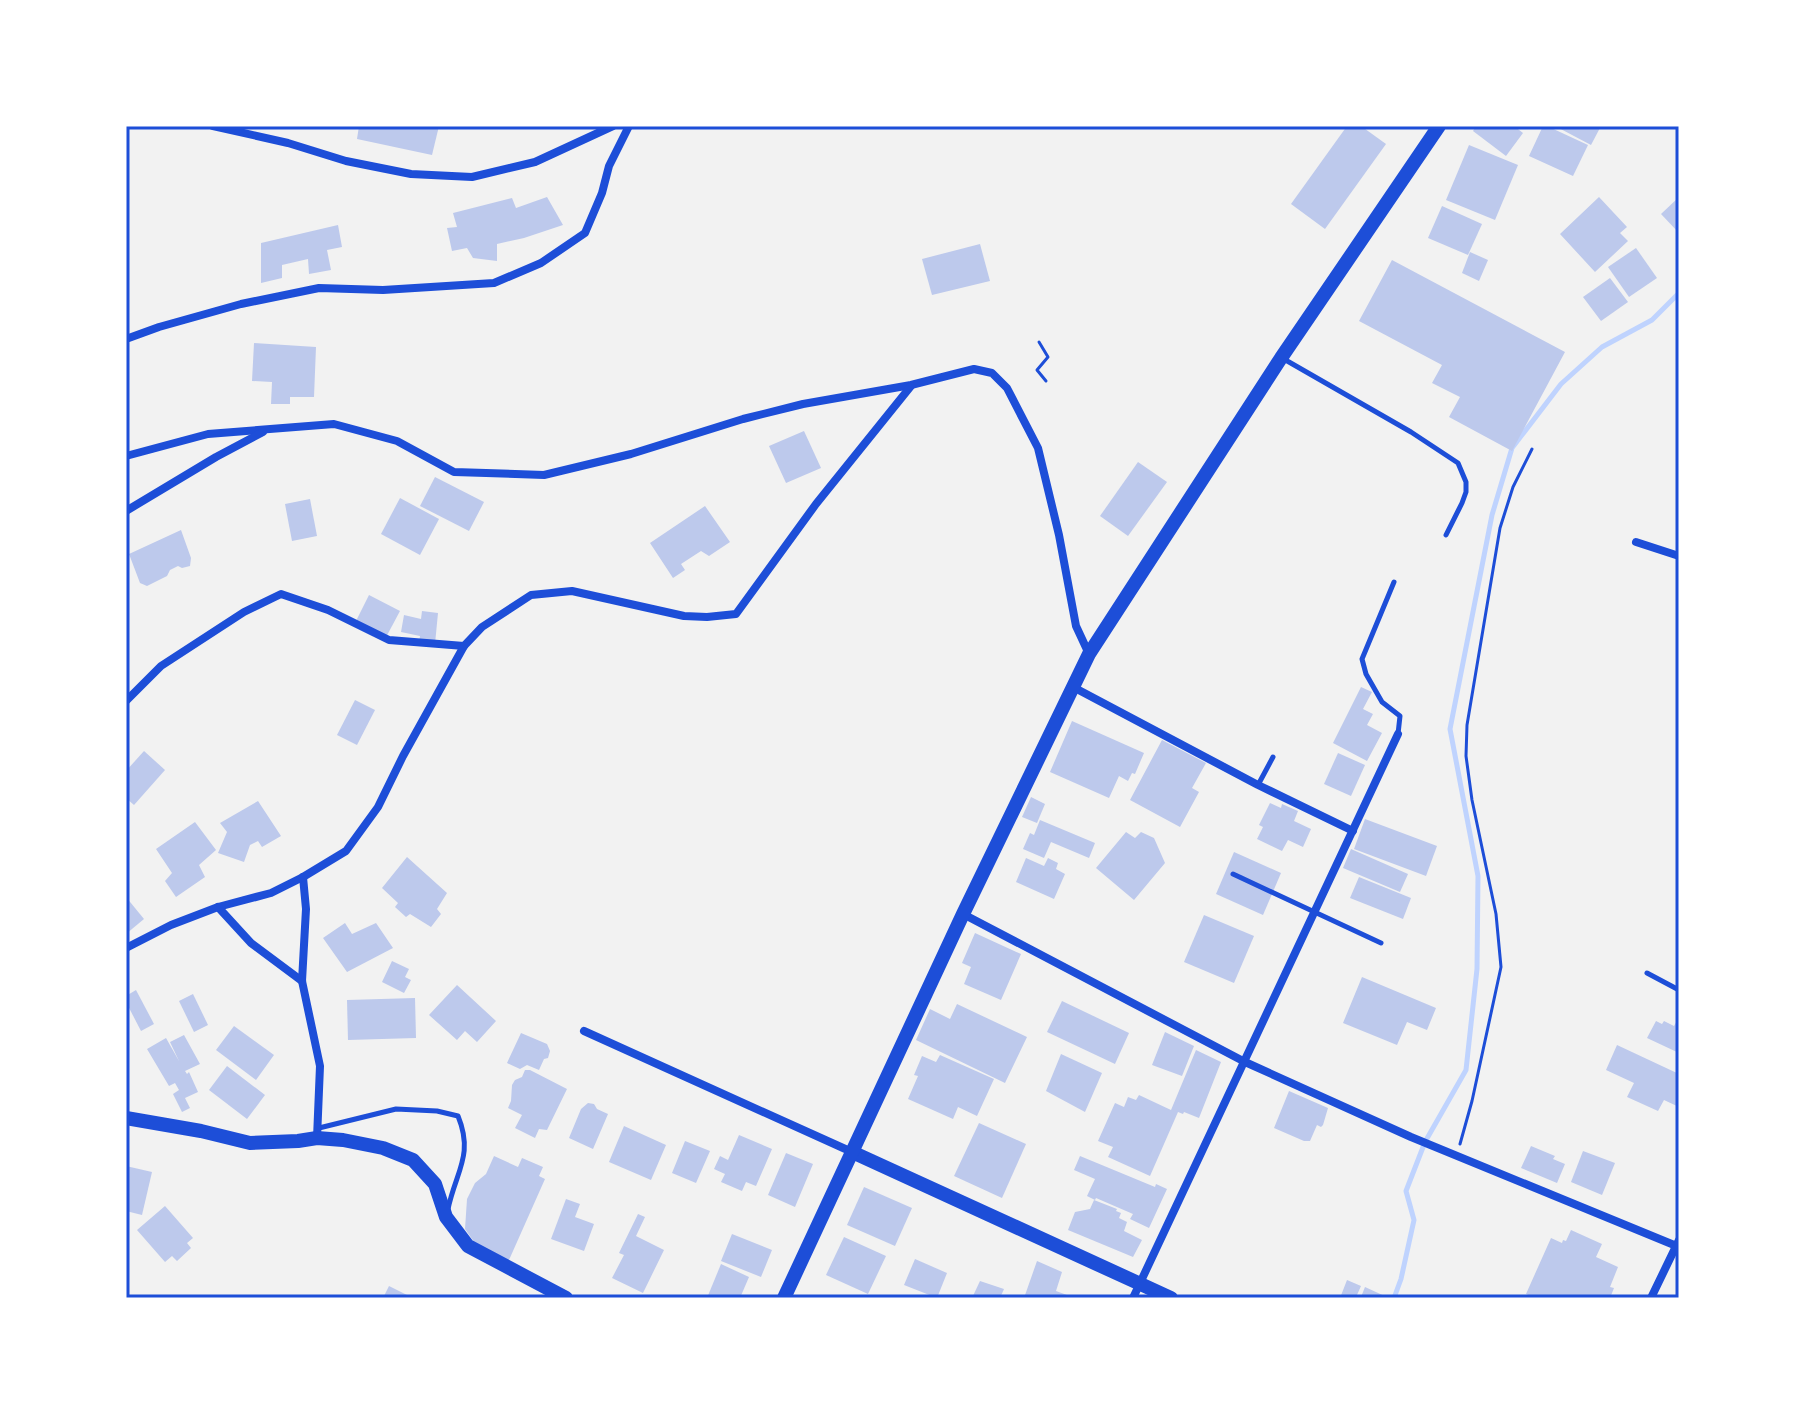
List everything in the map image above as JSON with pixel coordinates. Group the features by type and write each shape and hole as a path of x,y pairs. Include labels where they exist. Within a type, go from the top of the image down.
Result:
{"street":[{"path":"213,126 288,143 346,161 411,174 472,177 535,162 613,126"},
{"path":"126,339 241,304 319,288 383,290 494,283 541,263 585,233 602,193 609,166 629,126"},
{"path":"784,1298 963,914 1089,654 1281,358 1439,126"},
{"path":"126,456 208,434 334,424 397,441 454,472 544,475 631,454 803,404 911,385 974,369 992,373 1007,388 1038,448 1076,626 1089,654"},
{"path":"126,948 171,925 218,907 271,893 346,851 378,807 464,646 482,627 531,595 572,591 684,616 736,614 816,504 911,385"},
{"path":"126,511 267,430"},
{"path":"1636,542 1679,556"},
{"path":"126,701 161,666 244,612 281,594 328,610 389,640 464,646"},
{"path":"1073,687 1258,785 1353,831"},
{"path":"1136,1291 1398,734"},
{"path":"303,877 306,909 302,981 320,1066 318,1133"},
{"path":"218,907 251,943 302,981"},
{"path":"963,914 1245,1062 1445,1152 1678,1244 1651,1298"},
{"path":"584,1031 852,1152 1136,1291 1171,1298"},
{"path":"126,1118 250,1143 298,1141 318,1133 383,1148 413,1160 435,1184 446,1217 468,1246 566,1298"}],"lane":[{"path":"1281,358 1411,432 1458,463 1466,482 1466,492 1446,535"},
{"path":"1394,582 1362,659 1366,674 1382,702 1400,716 1398,734"},
{"path":"1258,785 1273,757"},
{"path":"1233,874 1381,943"},
{"path":"1647,973 1679,990"},
{"path":"318,1133 396,1109 437,1111 458,1116 464,1132 465,1155 452,1189 446,1217"}],"path":[{"path":"1039,342 1048,357 1037,370 1046,381"},
{"path":"1457,1156 1501,967 1496,914 1472,800 1466,756 1467,725 1500,528 1513,487 1532,449"}],"building":[{"path":"359,126 439,126 432,155 357,139"},
{"path":"1347,126 1361,126 1386,144 1325,229 1291,204"},
{"path":"1476,126 1514,126 1523,133 1506,156 1473,131"},
{"path":"1543,126 1588,145 1573,176 1529,156"},
{"path":"1555,126 1601,126 1591,145"},
{"path":"1469,145 1518,165 1495,220 1446,200"},
{"path":"547,197 563,225 497,244 497,261 473,258 467,248 452,251 447,228 457,227 453,213 512,198 516,208"},
{"path":"1599,197 1627,227 1620,233 1628,241 1595,272 1560,234"},
{"path":"1679,197 1679,233 1661,214"},
{"path":"1442,206 1482,224 1468,255 1428,238"},
{"path":"338,225 342,247 327,250 331,270 309,274 308,259 282,265 282,278 261,283 261,243"},
{"path":"980,244 990,281 932,295 922,259"},
{"path":"1636,248 1657,278 1629,297 1608,267"},
{"path":"1470,252 1488,260 1479,281 1462,273"},
{"path":"1392,260 1565,352 1512,451 1449,417 1460,397 1432,383 1442,365 1359,321"},
{"path":"1610,278 1628,302 1601,321 1583,297"},
{"path":"254,343 316,347 314,397 290,397 290,404 271,404 272,382 252,381"},
{"path":"804,431 821,468 786,483 769,446"},
{"path":"1138,462 1167,482 1128,536 1100,516"},
{"path":"435,477 484,502 469,531 420,506"},
{"path":"400,498 439,519 420,555 381,534"},
{"path":"310,499 317,536 292,541 285,504"},
{"path":"705,506 730,542 709,556 701,551 681,564 685,570 673,578 650,543"},
{"path":"181,530 191,558 190,566 178,566 170,570 167,576 147,586 140,583 129,554"},
{"path":"369,595 400,611 384,641 354,625"},
{"path":"422,611 438,613 435,644 419,642 420,636 401,632 404,615 421,619"},
{"path":"1361,687 1372,692 1363,709 1373,714 1367,725 1382,733 1367,761 1333,743"},
{"path":"355,700 375,710 357,745 337,735"},
{"path":"1072,721 1144,753 1135,774 1132,773 1128,781 1119,776 1109,798 1050,772"},
{"path":"1162,740 1206,763 1192,788 1199,792 1180,827 1130,800"},
{"path":"144,751 165,770 134,805 126,798 126,771"},
{"path":"1338,753 1365,765 1351,796 1324,784"},
{"path":"1031,797 1045,804 1037,823 1022,817"},
{"path":"258,801 281,836 262,847 258,841 250,845 244,862 218,853 227,832 220,823"},
{"path":"1270,803 1298,811 1294,821 1311,829 1303,847 1288,840 1282,851 1257,839 1263,827 1259,825"},
{"path":"1365,819 1437,846 1426,876 1354,849"},
{"path":"1040,820 1095,843 1089,858 1051,842 1044,858 1023,849 1030,833 1034,835"},
{"path":"195,822 216,850 199,865 205,877 176,897 165,881 172,873 156,849"},
{"path":"1126,832 1135,838 1141,832 1154,838 1165,863 1134,900 1096,868"},
{"path":"1351,849 1408,874 1400,892 1343,868"},
{"path":"1234,852 1281,873 1263,915 1216,894"},
{"path":"407,857 447,893 437,909 441,914 431,927 410,914 406,917 395,907 398,903 382,888"},
{"path":"1026,858 1044,866 1048,858 1058,863 1056,869 1065,874 1054,899 1016,882"},
{"path":"1359,877 1411,898 1403,919 1350,898"},
{"path":"126,897 144,919 126,934"},
{"path":"1204,915 1254,936 1234,983 1184,962"},
{"path":"345,923 352,934 376,923 393,948 347,972 323,938"},
{"path":"975,933 1021,954 1001,1000 964,984 971,967 962,963"},
{"path":"392,961 409,969 405,977 411,980 404,993 382,982"},
{"path":"1362,977 1436,1008 1427,1030 1407,1022 1397,1045 1343,1023"},
{"path":"457,985 496,1021 477,1042 465,1031 457,1040 429,1015"},
{"path":"136,990 154,1024 141,1031 126,1002 126,996"},
{"path":"193,994 208,1025 194,1032 179,1001"},
{"path":"415,998 416,1038 348,1040 347,1000"},
{"path":"1062,1001 1129,1033 1115,1064 1047,1032"},
{"path":"957,1004 1027,1037 1005,1083 916,1040 930,1009 950,1019"},
{"path":"1679,1017 1679,1053 1647,1038 1656,1021 1674,1026"},
{"path":"234,1026 274,1055 256,1080 216,1050"},
{"path":"1165,1032 1194,1046 1182,1076 1152,1065"},
{"path":"521,1033 547,1044 550,1051 548,1058 544,1059 539,1070 527,1065 520,1069 507,1063"},
{"path":"184,1035 200,1064 185,1071 187,1074 189,1072 198,1092 185,1098 190,1108 182,1112 173,1094 179,1090 175,1083 169,1086 147,1049 166,1038 179,1061 170,1042"},
{"path":"1617,1045 1679,1074 1679,1107 1664,1100 1658,1111 1627,1097 1634,1083 1606,1070"},
{"path":"1196,1050 1221,1062 1199,1118 1178,1112 1150,1176 1108,1157 1113,1147 1098,1141 1115,1103 1124,1107 1128,1097 1136,1100 1139,1095 1171,1110"},
{"path":"1061,1054 1102,1073 1085,1112 1046,1091"},
{"path":"940,1055 994,1079 977,1116 958,1107 953,1119 908,1099 922,1056 936,1062"},
{"path":"227,1066 265,1095 247,1119 209,1090"},
{"path":"525,1070 567,1089 547,1130 539,1129 535,1138 515,1128 522,1115 508,1108 512,1085"},
{"path":"1289,1091 1328,1108 1323,1125 1317,1125 1310,1141 1274,1128"},
{"path":"588,1103 608,1114 593,1149 569,1138 581,1109"},
{"path":"979,1123 1026,1144 1002,1198 954,1176"},
{"path":"624,1126 666,1145 651,1180 609,1162"},
{"path":"739,1135 772,1149 756,1186 746,1182 742,1191 721,1182 725,1174 714,1169 720,1156 728,1160"},
{"path":"685,1141 710,1151 696,1183 672,1173"},
{"path":"1531,1146 1565,1164 1557,1183 1521,1168"},
{"path":"1583,1151 1615,1163 1602,1195 1571,1182"},
{"path":"786,1153 813,1164 795,1207 768,1195"},
{"path":"494,1156 518,1167 522,1158 543,1167 539,1176 545,1179 509,1260 477,1246 465,1229 467,1199 475,1183 486,1174"},
{"path":"1080,1156 1167,1189 1149,1228 1130,1219 1133,1214 1087,1196 1095,1179 1074,1170"},
{"path":"126,1166 152,1172 142,1215 126,1211"},
{"path":"864,1187 912,1208 895,1246 847,1225"},
{"path":"566,1199 580,1204 575,1217 594,1224 584,1251 551,1239"},
{"path":"1094,1200 1117,1209 1121,1213 1119,1218 1127,1222 1124,1231 1142,1240 1133,1257 1068,1230 1075,1212 1090,1209"},
{"path":"165,1206 193,1238 187,1243 191,1248 177,1261 172,1256 165,1262 137,1230"},
{"path":"638,1214 645,1217 636,1236 664,1250 643,1293 612,1278 624,1255 619,1253"},
{"path":"1571,1230 1602,1244 1596,1257 1618,1267 1610,1287 1614,1288 1610,1298 1535,1298 1526,1294 1551,1238 1562,1243"},
{"path":"732,1234 772,1250 761,1277 721,1261"},
{"path":"844,1237 886,1256 868,1294 826,1275"},
{"path":"915,1259 947,1273 937,1298 904,1285"},
{"path":"1037,1261 1062,1272 1056,1291 1067,1295 1066,1298 1024,1298"},
{"path":"721,1264 749,1277 740,1298 707,1298"},
{"path":"1347,1280 1361,1286 1357,1295 1361,1297 1365,1287 1389,1298 1340,1298"},
{"path":"980,1281 1004,1289 1000,1298 972,1298"},
{"path":"389,1286 413,1298 383,1298"}],"waterway":[{"path":"1394,1298 1414,1220 1406,1191 1425,1142 1466,1070 1477,969 1478,876 1450,729 1492,515 1512,448 1561,384 1602,347 1652,320 1679,293"}]}
